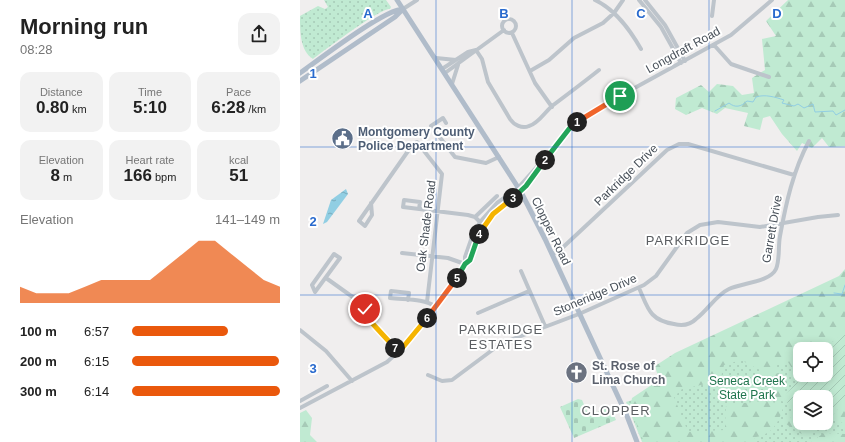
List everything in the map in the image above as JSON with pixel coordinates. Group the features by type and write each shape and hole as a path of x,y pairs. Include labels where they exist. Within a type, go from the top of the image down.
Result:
{"main road":[{"name":"Clopper Road","path":"397,0 436,58 520,190 552,254 627,416 637,442"},
{"path":"300,73 375,21 396,9 403,9"},
{"path":"300,81 395,17 403,9"}],"street":[{"path":"403,9 417,0"},
{"path":"595,0 614,13 630,30 642,49"},
{"path":"530,71 549,60 574,38 596,28 614,13 624,0"},
{"path":"639,0 661,27 683,62"},
{"path":"645,0 665,24 683,62"},
{"path":"712,16 714,0"},
{"name":"Longdraft Road","path":"300,408 387,362 399,352 436,307 455,282 465,264 470,260 476,239 484,225 500,207 520,190 542,160 546,158 575,124 594,110 714,45 742,27 772,0"},
{"path":"511,20 515,23 516,27 512,32 507,33 504,30 504,22 511,20"},
{"path":"444,71 504,30"},
{"path":"512,32 542,94 552,107"},
{"path":"714,45 731,64 769,77"},
{"path":"476,50 482,59 488,82 514,124 529,127 599,70"},
{"path":"436,58 458,61"},
{"path":"452,84 458,61"},
{"path":"446,123 443,118 431,126 455,157 486,163 499,157"},
{"name":"Garrett Drive","path":"639,288 649,311 655,318 671,324 689,324 696,320 727,290 740,284 764,279 774,272 794,176 810,141"},
{"name":"Oak Shade Road","path":"372,203 372,215 364,226 358,221 413,144 417,142 442,174 427,302"},
{"name":"Parkridge Drive","path":"552,254 559,251 667,150 674,146 688,144 794,176"},
{"name":"Longdraft Road","path":"465,264 465,257 472,237 480,222 497,203 520,190"},
{"path":"474,217 496,196"},
{"path":"419,209 474,217 484,225"},
{"name":"Stoneridge Drive","path":"428,375 442,381 452,380 495,348 639,288 656,276 687,233 700,225 718,222 760,227 838,215"},
{"path":"402,253 433,256 465,264"},
{"path":"334,254 340,258 326,278 315,292 312,286 334,254"},
{"path":"521,271 545,326"},
{"path":"326,278 361,303 372,323 399,352"},
{"path":"478,313 529,291"},
{"path":"408,300 427,302 436,307"},
{"path":"300,330 326,351 352,381"},
{"path":"300,400 327,386"}],"green space":[{"path":"324,0 386,0 391,7 390,9 384,10 364,22 313,59 305,51 303,46 300,16 318,6 325,9 328,7"},
{"path":"788,0 845,0 845,146 829,147 822,138 812,148 802,143 797,151 782,134 770,116 763,118 760,130 744,126 748,113 725,108 717,114 702,108 686,115 675,109 676,98 701,85 709,92 717,84 733,86 742,95 754,93 752,78 765,70 762,39 776,36 766,21"},
{"path":"845,269 845,329 833,342 793,342 793,370 788,362 774,366 784,394 780,400 764,397 760,370 741,360 724,365 720,381 682,389 674,397 688,432 725,430 726,405 763,401 784,404 778,421 772,429 767,433 756,437 752,442 644,442 630,408 632,398 659,380 655,366 675,353 839,276"},
{"name":"Seneca Creek State Park","path":"845,280 845,442 642,442 626,402 684,384"},
{"path":"845,329 845,400 833,415 833,390 793,390 793,404 781,401 796,382 833,382 833,342"},
{"path":"578,399 582,400 589,416 610,406 616,420 574,438 560,407"},
{"path":"845,400 845,424 833,419 833,415"},
{"path":"306,410 312,418 310,435 317,442 300,442 300,413"},
{"path":"788,416 793,419 793,428 783,422"},
{"path":"796,430 815,430 808,438"},
{"path":"824,433 845,434 845,442 811,442"}],"water":[{"path":"346,189 348,194 327,222 323,224 331,200"}],"waterway":[{"path":"715,111 729,103 734,106 738,106 747,101 753,102 756,97 763,96 784,100 782,103 794,106 798,104 804,108 813,104 815,112 833,111 836,115 845,110"},
{"path":"834,293 842,294 845,285"}],"place":[{"name":"Montgomery County Police Department","path":"342,139"},
{"name":"St. Rose of Lima Church","path":"577,373"}],"district":[{"name":"PARKRIDGE","path":"688,240"},
{"name":"PARKRIDGE ESTATES","path":"501,336"},
{"name":"CLOPPER","path":"616,410"}],"route":[{"path":"365,309 372,323 399,352 409,342 455,282 465,264 470,260 476,239 484,225 493,214 521,192 569,129 594,110 620,96"}]}
